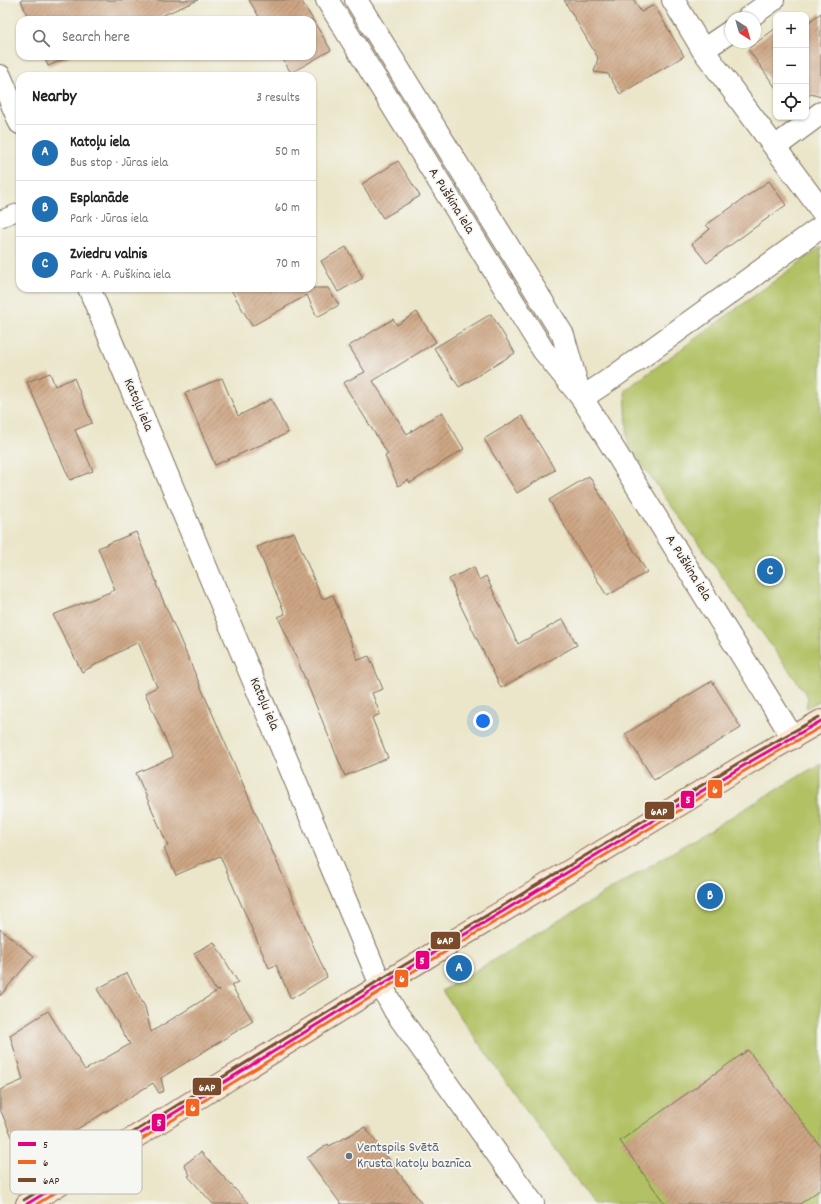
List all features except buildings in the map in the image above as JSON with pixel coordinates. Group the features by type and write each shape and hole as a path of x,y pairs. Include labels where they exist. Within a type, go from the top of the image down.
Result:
{"street":[{"name":"A. Puškina iela","path":"327,0 543,350 582,398 793,738"},
{"name":"A. Puškina iela","path":"356,0 563,335 582,398"},
{"path":"673,0 703,50 821,210"},
{"path":"756,12 773,0"},
{"path":"703,50 725,34"},
{"path":"0,76 16,114"},
{"path":"775,146 821,114"},
{"path":"582,398 821,227"},
{"name":"Katoļu iela","path":"91,292 381,986 395,1010 533,1204"},
{"path":"142,1133 753,760 821,722"},
{"path":"27,1204 43,1194"}],"lane":[{"path":"0,219 16,213"}],"green space":[{"path":"821,247 821,700 806,708 808,697 628,445 625,390"},
{"path":"821,763 821,1204 593,1204 442,991"}],"transit line":[{"name":"6AP","path":"137,1130 378,981 750,756 819,717"},
{"name":"5","path":"142,1133 381,985 753,760 821,721"},
{"name":"6","path":"142,1139 384,989 756,764 821,727"},
{"name":"6AP","path":"24,1200 34,1194"},
{"name":"5","path":"27,1204 43,1194"},
{"name":"6","path":"37,1204 53,1194"}],"place":[{"name":"Zviedru valnis","path":"770,571"},
{"name":"Esplanāde","path":"710,896"},
{"name":"Katoļu iela","path":"459,968"},
{"name":"Ventspils Svētā Krusta katoļu baznīca","path":"349,1156"}]}
